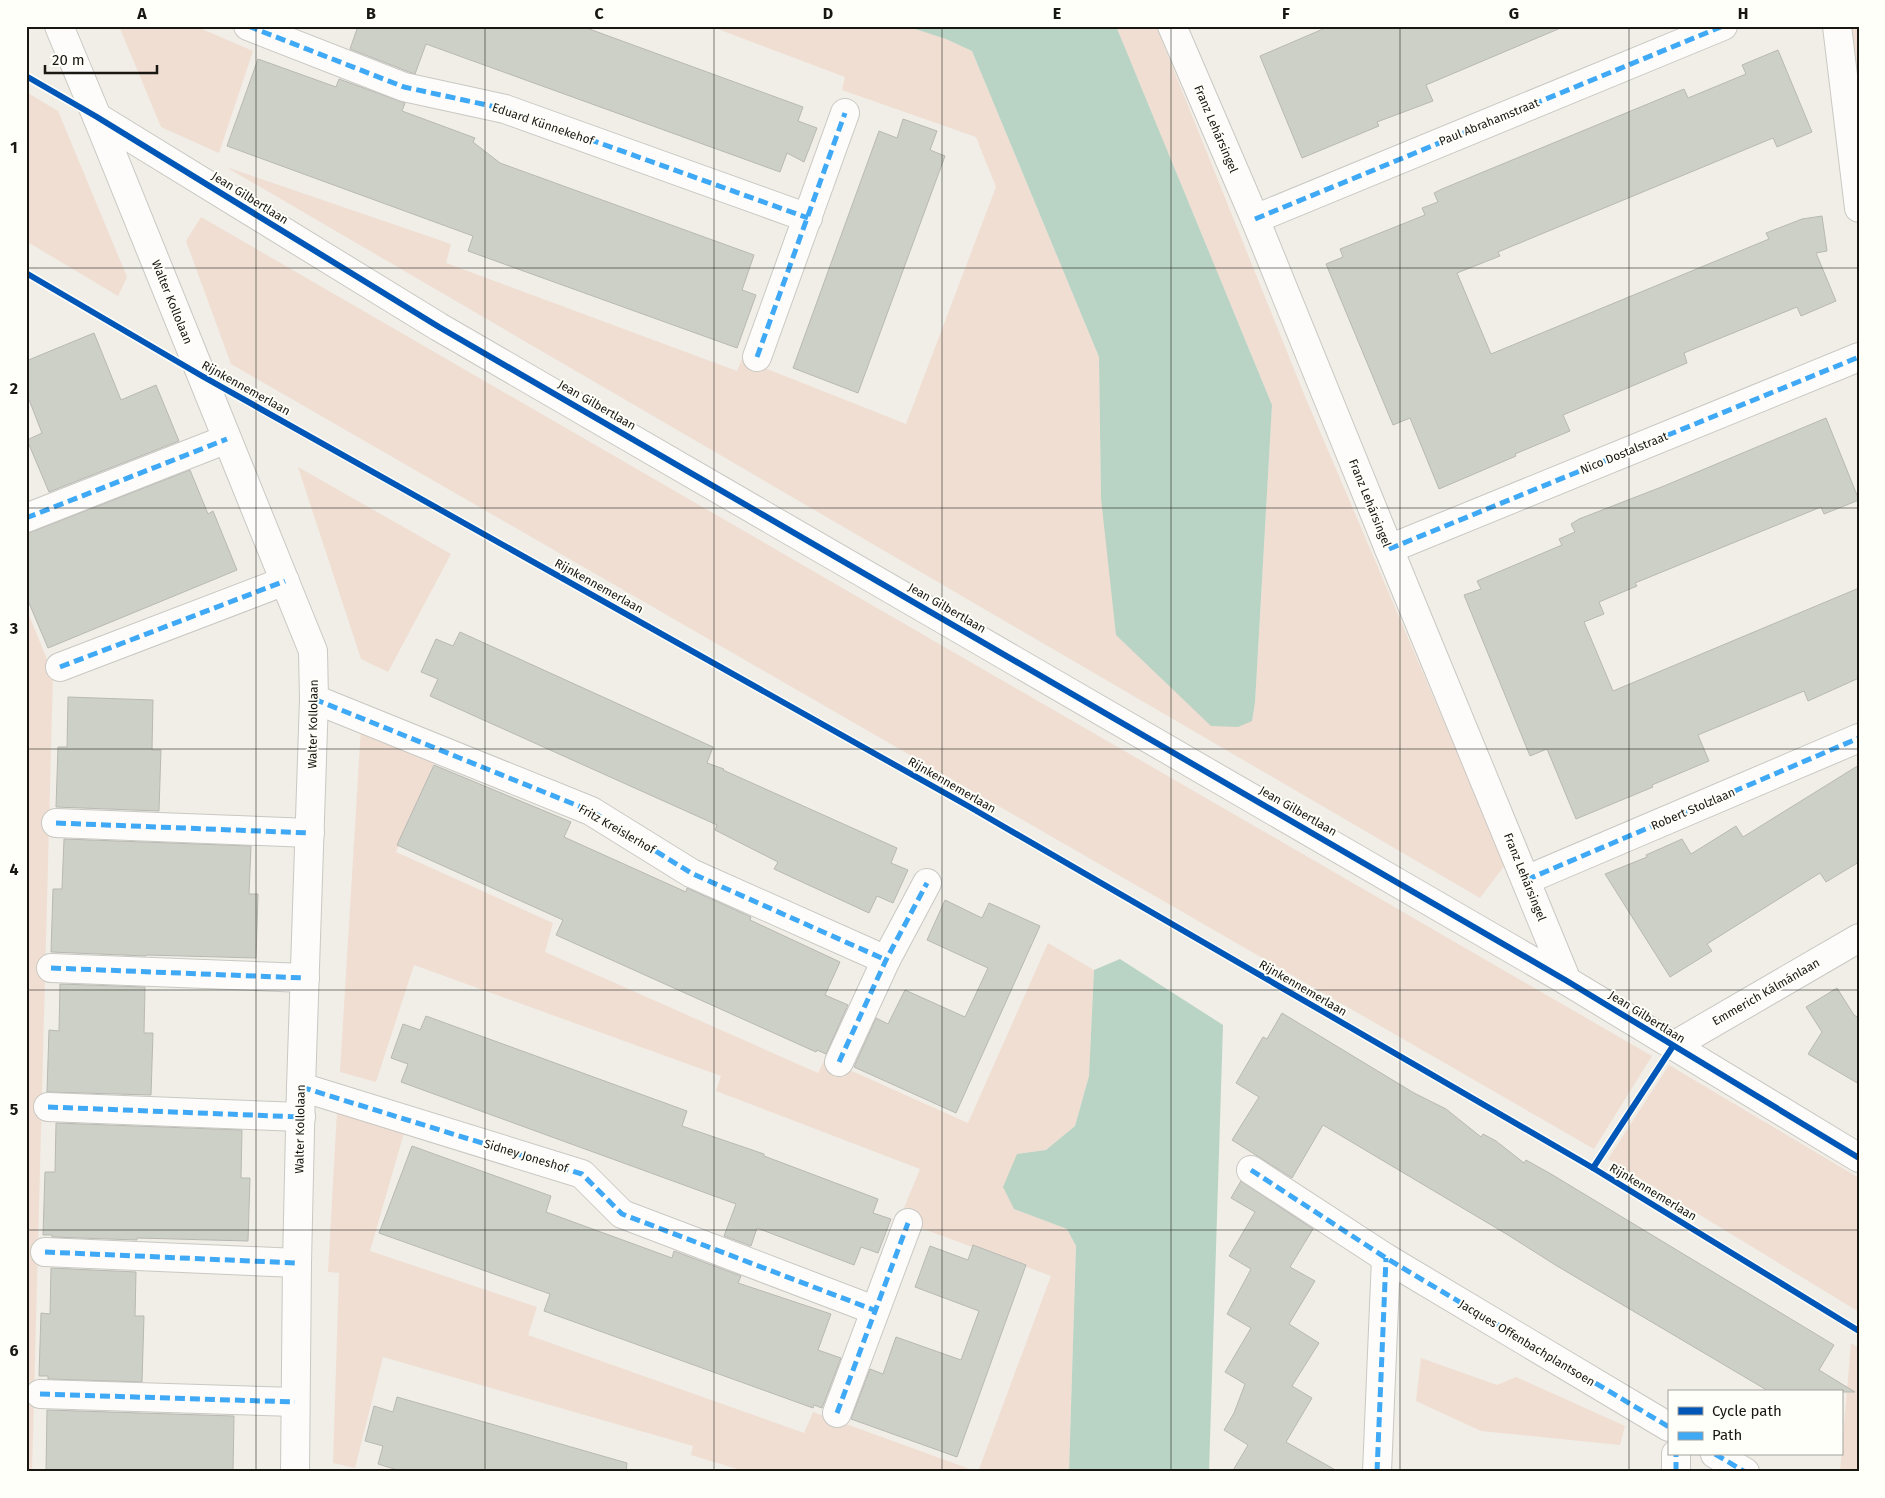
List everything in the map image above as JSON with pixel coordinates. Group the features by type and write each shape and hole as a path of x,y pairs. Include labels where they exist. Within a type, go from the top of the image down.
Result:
{"street":[{"name":"Walter Kollolaan","path":"59,26 313,651 314,698 297,1263 296,1472"},
{"name":"Eduard Künnekehof","path":"248,26 404,86 505,108 808,218"},
{"name":"Franz Lehársingel","path":"1172,26 1255,219 1567,980"},
{"name":"Paul Abrahamstraat","path":"1255,219 1723,26"},
{"path":"1837,26 1859,208"},
{"path":"757,357 845,113"},
{"name":"Jean Gilbertlaan","path":"97,117 439,327 1567,980 1859,1158"},
{"name":"Nico Dostalstraat","path":"1389,549 1859,357"},
{"path":"26,518 228,439"},
{"path":"60,666 285,581"},
{"name":"Fritz Kreislerhof","path":"314,698 590,811 691,873 886,960"},
{"name":"Robert Stolzlaan","path":"1526,880 1859,738"},
{"path":"56,823 310,833"},
{"path":"839,1062 886,960 927,884"},
{"name":"Emmerich Kálmánlaan","path":"1673,1046 1859,938"},
{"path":"51,968 305,978"},
{"name":"Sidney Joneshof","path":"301,1087 582,1174 622,1214 874,1310"},
{"path":"48,1107 301,1117"},
{"name":"Jacques Offenbachplantsoen","path":"1251,1170 1386,1258 1668,1426"},
{"path":"837,1413 908,1223"},
{"path":"45,1252 297,1263"},
{"path":"1377,1472 1386,1258"},
{"path":"40,1394 295,1402"},
{"path":"1676,1456 1676,1472"},
{"path":"1718,1456 1745,1472"}],"shaded area":[{"path":"119,26 195,26 253,51 219,153 161,127"},
{"path":"710,26 906,26 946,39 972,51 1099,357 1101,498 1252,721 1255,703 1272,405 1116,26 1156,26 1304,394 1505,865 1480,898 226,167 451,244 446,263 737,371 742,359 906,424 996,187 976,137 842,90 845,77"},
{"path":"906,26 1116,26 1272,405 1255,703 1252,721 1238,727 1211,726 1116,635 1101,498 1099,357 972,51 946,39"},
{"path":"1850,26 1859,26 1859,88"},
{"path":"26,92 58,111 127,277 118,296 26,241"},
{"path":"201,217 1652,1056 1594,1149 231,364 186,241"},
{"path":"298,467 451,554 388,672 361,659"},
{"path":"26,608 53,674 32,1472 26,1472"},
{"path":"361,728 436,758 396,852 553,923 545,952 818,1073 825,1059 968,1123 1048,943 1094,970 1089,1076 1075,1126 1046,1150 1017,1154 1014,1209 1067,1229 1076,1246 1069,1472 978,1472 1051,1276 899,1220 920,1169 716,1091 721,1076 414,965 376,1082 340,1072"},
{"path":"1120,959 1223,1025 1209,1472 1069,1472 1076,1246 1067,1229 1014,1209 1003,1187 1017,1154 1046,1150 1075,1126 1089,1076 1094,970"},
{"path":"1669,1065 1859,1178 1859,1312 1608,1159"},
{"path":"337,1112 404,1133 370,1251 537,1307 528,1335 804,1433 813,1412 978,1472 747,1472 691,1455 693,1446 383,1357 355,1468 333,1463 339,1273 328,1272"},
{"path":"1851,1343 1859,1348 1859,1472 1840,1472"},
{"path":"1421,1358 1497,1385 1516,1377 1625,1426 1620,1445 1481,1431 1416,1401"}],"building":[{"path":"358,26 581,26 803,107 798,121 817,128 804,162 787,153 780,172 426,44 415,74 409,72 350,49"},
{"path":"1330,26 1563,27 1426,85 1433,101 1377,122 1379,126 1302,158 1260,56"},
{"path":"1778,50 1812,132 1777,147 1773,138 1498,252 1500,256 1457,273 1491,354 1769,239 1766,233 1802,219 1822,216 1827,251 1816,253 1836,301 1801,316 1797,307 1684,353 1687,363 1563,415 1570,431 1439,489 1410,418 1393,425 1326,264 1343,257 1340,249 1425,215 1422,208 1438,202 1434,193 1442,189 1684,89 1688,98 1746,74 1742,65"},
{"path":"258,59 336,87 339,79 405,103 402,111 475,138 473,142 500,163 754,255 742,290 756,295 737,348 468,251 473,236 227,146"},
{"path":"903,119 937,131 930,150 945,156 858,393 793,368 879,131 897,138"},
{"path":"94,333 121,400 156,385 179,441 49,492 27,440 42,433 26,392 26,361"},
{"path":"1826,418 1859,500 1824,514 1821,507 1635,583 1637,586 1599,602 1604,614 1584,622 1613,691 1859,588 1859,678 1808,701 1804,691 1698,735 1709,761 1576,819 1547,749 1530,756 1464,595 1481,589 1477,581 1562,545 1559,539 1575,532 1571,524 1579,519 1664,486"},
{"path":"190,470 208,514 213,511 237,570 48,648 26,596 26,534"},
{"path":"460,632 713,747 707,763 897,848 891,863 908,870 893,903 877,896 869,913 774,869 778,862 715,830 717,825 430,696 438,679 421,672 436,639 453,646"},
{"path":"68,697 153,700 152,750 161,750 159,811 56,807 58,747 67,747"},
{"path":"434,765 571,822 564,837 686,892 687,888 751,917 750,920 840,962 825,995 848,1005 826,1054 817,1050 816,1052 556,935 563,920 397,845"},
{"path":"1859,765 1859,862 1826,882 1820,873 1707,944 1712,951 1670,977 1605,874 1647,857 1646,855 1682,839 1691,854 1736,826 1743,837"},
{"path":"64,839 251,846 249,894 258,894 256,958 51,952 53,889 62,889"},
{"path":"945,900 982,918 989,903 1040,926 956,1113 854,1067 876,1018 888,1024 905,990 965,1017 988,968 927,940"},
{"path":"60,984 145,987 144,1033 153,1033 151,1095 47,1092 49,1030 59,1031"},
{"path":"1837,988 1854,1015 1859,1018 1859,1084 1808,1054 1822,1032 1806,1007"},
{"path":"1282,1013 1414,1093 1446,1109 1481,1137 1483,1134 1496,1141 1524,1163 1526,1160 1551,1174 1834,1345 1819,1370 1855,1392 1842,1392 1842,1390 1767,1390 1323,1125 1292,1178 1232,1140 1259,1097 1236,1083 1263,1037 1267,1039"},
{"path":"426,1016 687,1111 682,1126 764,1154 764,1156 878,1199 873,1213 891,1219 878,1253 861,1247 854,1265 757,1228 751,1246 724,1236 736,1204 401,1082 408,1064 391,1058 403,1024 420,1030"},
{"path":"56,1123 242,1130 241,1178 250,1178 248,1241 137,1238 137,1240 52,1237 52,1235 43,1235 45,1172 55,1172"},
{"path":"412,1146 551,1196 546,1212 672,1258 674,1251 741,1276 738,1283 831,1314 818,1350 841,1358 822,1408 814,1405 813,1408 544,1311 550,1294 379,1233"},
{"path":"1241,1181 1313,1229 1290,1267 1315,1281 1289,1324 1319,1343 1292,1386 1312,1398 1286,1442 1339,1472 1232,1472 1248,1445 1224,1430 1234,1413 1245,1384 1225,1372 1251,1328 1227,1314 1251,1269 1229,1256 1255,1212 1231,1198"},
{"path":"973,1245 1026,1265 957,1457 851,1419 870,1369 883,1374 896,1337 961,1360 979,1311 915,1287 930,1246 968,1260"},
{"path":"51,1268 136,1272 135,1316 144,1316 142,1382 48,1379 48,1376 39,1376 41,1313 50,1314"},
{"path":"397,1397 627,1463 626,1472 404,1472 378,1464 383,1446 365,1441 374,1406 393,1412"},
{"path":"47,1410 234,1416 233,1472 46,1472"}],"marked path":[{"path":"248,26 404,87 505,109 808,218"},
{"path":"1255,219 1723,26"},
{"path":"757,357 845,113"},
{"path":"1389,549 1859,357"},
{"path":"26,518 227,439"},
{"path":"60,667 285,581"},
{"path":"314,699 591,811 691,873 886,960"},
{"path":"1526,880 1859,738"},
{"path":"56,823 310,833"},
{"path":"839,1062 886,960 927,883"},
{"path":"51,968 305,978"},
{"path":"301,1087 582,1174 622,1214 874,1310"},
{"path":"48,1107 301,1117"},
{"path":"1251,1170 1386,1258 1668,1426"},
{"path":"837,1413 908,1223"},
{"path":"45,1252 297,1263"},
{"path":"1377,1472 1386,1258"},
{"path":"40,1394 295,1402"},
{"path":"1676,1456 1676,1472"},
{"path":"1718,1456 1745,1472"}],"cycle path":[{"path":"26,76 97,117 439,327 1567,981 1859,1158"},
{"name":"Rijnkennemerlaan","path":"26,273 202,376 968,806 1593,1168 1859,1331"},
{"path":"1593,1168 1673,1046"}]}
